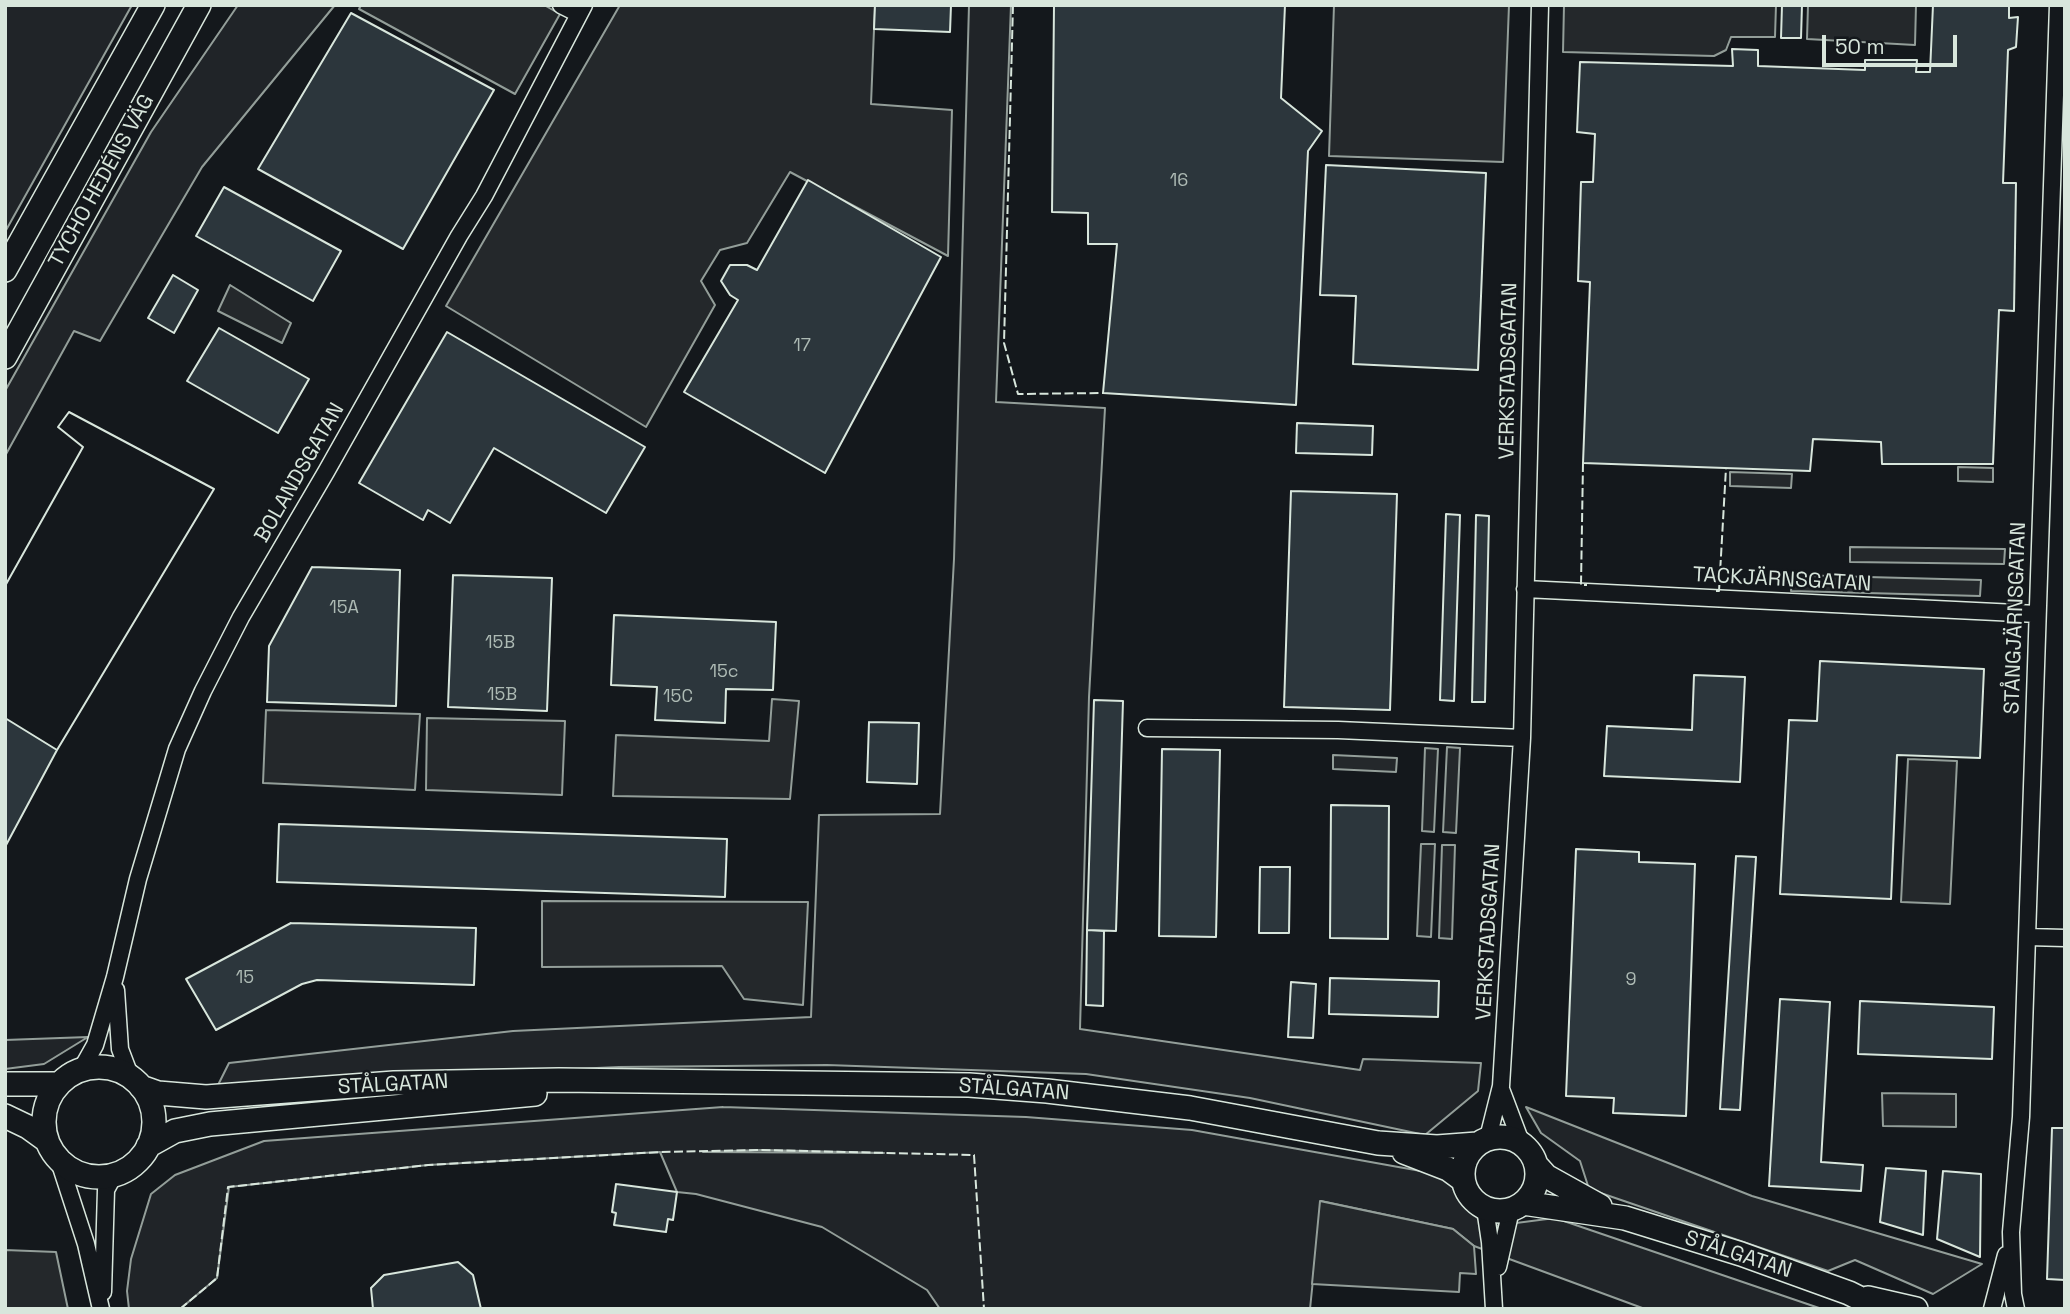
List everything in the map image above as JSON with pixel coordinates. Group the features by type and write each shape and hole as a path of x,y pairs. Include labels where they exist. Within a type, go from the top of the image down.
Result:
{"main road":[{"name":"TYCHO HEDÉNS VÄG","path":"5,270 153,5"},
{"name":"TYCHO HEDÉNS VÄG","path":"5,358 200,5"},
{"path":"5,1116 29,1127 46,1140 59,1161 72,1171 88,1177 113,1177 138,1161 148,1146 153,1131 153,1115 149,1101 136,1083 117,1070 102,1067 81,1070 59,1084 50,1097 45,1111 46,1140"},
{"name":"STÅLGATAN","path":"136,1083 158,1093 206,1097 394,1083 559,1080 969,1086 1047,1091 1190,1108 1378,1143 1437,1147 1483,1141"},
{"name":"STÅLGATAN","path":"148,1146 175,1131 210,1124 575,1091 646,1082"},
{"path":"5,1084 59,1084"},
{"path":"1499,1136 1521,1142 1537,1166 1538,1177 1532,1194 1517,1206 1498,1211 1485,1208 1474,1200 1463,1180 1464,1163 1469,1152 1483,1141 1499,1136"},
{"name":"STÅLGATAN","path":"1378,1143 1432,1162 1463,1180"},
{"name":"STÅLGATAN","path":"1537,1166 1546,1176 1574,1194 1625,1218 1741,1254 1849,1293 1916,1309"},
{"name":"STÅLGATAN","path":"1517,1206 1625,1218"},
{"name":"STÅLGATAN","path":"1849,1293 1881,1309"}],"street":[{"name":"BOLANDSGATAN","path":"81,1070 95,1045 115,977 138,879 177,749 203,691 261,581 484,196 582,10 561,5"},
{"name":"VERKSTADSGATAN","path":"1483,1141 1501,1086 1522,738 1539,5"},
{"name":"STÅNGJÄRNSGATAN","path":"2016,1309 2011,1232 2021,1117 2058,5"},
{"name":"TACKJÄRNSGATAN","path":"1525,589 2036,614"},
{"path":"1147,728 1338,730 1522,738"},
{"path":"2027,937 2065,937"},
{"name":"BOLANDSGATAN","path":"115,977 120,1049 136,1083"},
{"name":"VERKSTADSGATAN","path":"1501,1086 1521,1142"},
{"path":"59,1161 86,1244 102,1309"},
{"path":"102,1309 106,1190 113,1177"},
{"path":"1494,1301 1502,1245 1517,1206"},
{"path":"1485,1208 1494,1301"},
{"name":"STÅNGJÄRNSGATAN","path":"1992,1309 2011,1232"}],"shaded area":[{"path":"5,5 132,5 5,232"},
{"path":"238,5 335,5 202,167 100,341 74,331 5,456 5,391 151,132"},
{"path":"361,5 544,5 560,14 515,94 359,9"},
{"path":"620,5 875,5 871,104 952,110 948,256 790,172 747,243 720,250 701,281 715,305 646,427 446,306"},
{"path":"969,5 1011,5 996,402 1105,408 1089,697 1080,1029 1360,1070 1363,1059 1481,1063 1478,1091 1425,1135 1250,1098 1086,1074 827,1065 619,1067 218,1085 229,1063 513,1031 811,1017 819,815 940,814 954,559"},
{"path":"1334,5 1509,5 1503,162 1329,156"},
{"path":"1564,5 1776,5 1775,37 1731,37 1726,50 1714,56 1563,52"},
{"path":"1808,5 1916,5 1915,45 1807,39"},
{"path":"230,285 291,323 282,343 218,311"},
{"path":"1958,467 1993,468 1993,482 1958,481"},
{"path":"1730,472 1792,474 1791,488 1730,486"},
{"path":"1850,547 2005,549 2004,564 1850,562"},
{"path":"1792,575 1981,580 1980,596 1791,591"},
{"path":"772,699 799,701 790,799 613,796 616,735 769,741"},
{"path":"266,710 420,714 415,790 263,783"},
{"path":"427,718 565,721 562,795 426,790"},
{"path":"1447,747 1460,748 1456,833 1443,832"},
{"path":"1425,748 1438,749 1434,832 1422,831"},
{"path":"1333,755 1397,758 1396,772 1333,769"},
{"path":"1908,759 1957,761 1950,904 1901,902"},
{"path":"1421,844 1435,844 1431,937 1417,936"},
{"path":"1442,845 1455,845 1452,939 1439,938"},
{"path":"542,901 808,902 803,1005 744,999 722,966 542,967"},
{"path":"88,1037 44,1064 5,1069 5,1040"},
{"path":"1882,1093 1956,1094 1956,1127 1883,1126"},
{"path":"723,1107 1026,1117 1192,1130 1443,1175 1485,1227 1555,1218 1822,1309 1645,1309 1474,1246 1453,1229 1321,1201 1310,1309 940,1309 927,1290 822,1227 696,1194 677,1192 660,1152 428,1165 229,1187 217,1278 180,1309 129,1309 127,1291 131,1259 151,1194 175,1175 264,1141","holes":["762,1150 884,1153 703,1152"]},
{"path":"1526,1107 1752,1196 1982,1264 1933,1294 1855,1260 1828,1271 1589,1189 1580,1161 1541,1133"},
{"path":"1320,1201 1453,1229 1474,1246 1476,1274 1460,1273 1459,1292 1312,1284"},
{"path":"5,1250 56,1252 68,1309 5,1309"}],"building":[{"path":"875,5 951,5 950,32 874,29"},
{"path":"1054,5 1285,5 1281,98 1322,131 1308,151 1296,405 1103,393 1117,244 1088,244 1088,213 1052,212"},
{"path":"1782,5 1802,5 1801,38 1781,38"},
{"path":"1933,5 2009,5 2009,18 2018,17 2016,47 2008,50 2003,183 2016,183 2014,311 1999,310 1993,464 1882,464 1881,442 1813,439 1810,471 1583,463 1590,282 1578,281 1581,182 1593,182 1595,134 1577,132 1580,62 1733,66 1732,49 1758,50 1758,66 1865,70 1865,60 1917,60 1916,72 1930,72"},
{"path":"351,13 494,90 403,249 258,169"},
{"path":"1326,165 1486,173 1478,370 1353,364 1356,296 1320,295"},
{"path":"808,180 941,257 825,473 684,392 738,300 730,295 721,281 730,265 747,265 757,270"},
{"path":"224,187 341,251 313,301 196,236"},
{"path":"173,275 198,290 174,333 148,318"},
{"path":"219,328 309,379 278,433 187,381"},
{"path":"447,332 645,447 606,513 494,448 450,523 428,510 423,520 359,483"},
{"path":"69,412 214,489 57,750 5,847 5,586 83,447 58,427"},
{"path":"69,412 214,489 57,750 5,718 5,586 83,447 58,427"},
{"path":"1297,423 1373,426 1372,455 1296,453"},
{"path":"1291,491 1397,494 1390,710 1284,707"},
{"path":"1446,514 1460,515 1454,701 1440,700"},
{"path":"1476,515 1489,516 1485,702 1472,702"},
{"path":"312,567 400,570 396,706 267,702 269,646"},
{"path":"453,575 552,578 547,711 448,707"},
{"path":"614,615 776,622 773,690 726,689 725,723 655,720 657,687 611,685"},
{"path":"1820,661 1984,669 1980,758 1897,755 1891,899 1780,894 1789,720 1817,721"},
{"path":"1694,675 1745,677 1740,782 1604,776 1607,726 1692,730"},
{"path":"1094,700 1123,701 1116,931 1087,930"},
{"path":"869,722 919,723 917,784 867,782"},
{"path":"1162,749 1220,750 1216,937 1159,936"},
{"path":"1331,805 1389,806 1388,939 1330,938"},
{"path":"279,824 727,839 725,897 277,882"},
{"path":"1576,849 1639,852 1639,862 1695,864 1686,1116 1613,1113 1614,1098 1566,1096"},
{"path":"1736,856 1756,857 1740,1110 1720,1109"},
{"path":"1260,867 1290,867 1289,933 1259,933"},
{"path":"291,923 476,928 474,985 317,980 302,984 216,1030 186,979"},
{"path":"1087,930 1104,931 1103,1006 1086,1005"},
{"path":"1330,978 1439,981 1438,1017 1329,1014"},
{"path":"1291,982 1316,984 1313,1038 1288,1037"},
{"path":"1780,999 1830,1002 1821,1162 1863,1165 1861,1191 1769,1186"},
{"path":"1860,1001 1994,1007 1992,1059 1858,1054"},
{"path":"2052,1128 2065,1128 2065,1280 2047,1279"},
{"path":"1886,1168 1926,1171 1923,1235 1880,1222"},
{"path":"1943,1171 1981,1174 1980,1257 1937,1239"},
{"path":"616,1184 677,1192 673,1220 668,1219 666,1232 614,1225 616,1213 612,1212"},
{"path":"458,1262 473,1275 481,1309 373,1309 371,1288 384,1275"}],"fence":[{"path":"1013,5 1004,343 1018,394 1103,393"},
{"path":"1583,463 1581,585 1587,585"},
{"path":"1716,591 1719,591 1726,468"},
{"path":"180,1309 217,1278 228,1187 428,1165 661,1152 762,1150 974,1155 984,1309"}]}
